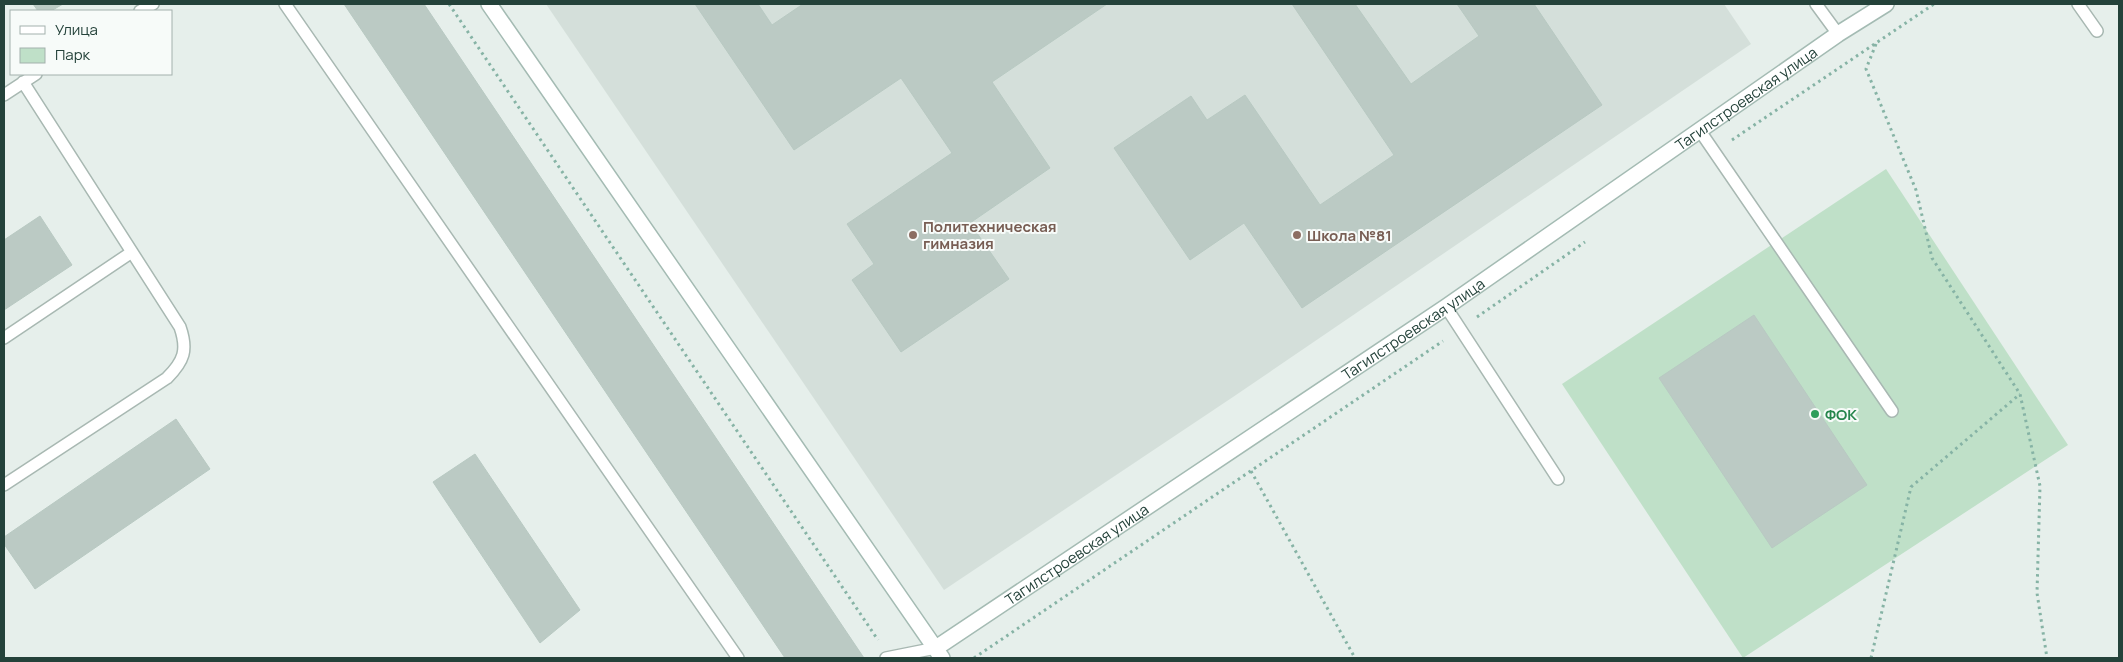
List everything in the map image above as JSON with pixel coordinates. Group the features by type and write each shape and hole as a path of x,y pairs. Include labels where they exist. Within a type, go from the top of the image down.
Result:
{"street":[{"path":"489,4 939,653"},
{"name":"Тагилстроевская улица","path":"939,653 1238,446 1446,307 1838,34 1886,4"}],"lane":[{"path":"142,10 153,4"},
{"path":"285,4 738,658"},
{"path":"1816,4 1838,34"},
{"path":"2078,4 2097,31"},
{"path":"4,95 34,75"},
{"path":"4,485 167,378 178,367 183,355 185,342 180,327 23,82"},
{"path":"1700,131 1892,411"},
{"path":"4,338 132,252"},
{"path":"1446,307 1558,480"},
{"path":"888,658 939,653"}],"path":[{"path":"449,4 888,658"},
{"path":"1877,43 1866,69 1916,190 1932,258 2020,394 2040,486 2037,593 2047,658"},
{"path":"1871,658 1911,487 2020,394"},
{"path":"1238,446 1355,658"}],"shaded area":[{"path":"546,4 1724,4 1751,44 1233,397 944,590"}],"green space":[{"name":"ФОК","path":"1886,169 2068,445 1743,658 1562,384"}],"building":[{"path":"33,4 63,4 53,10 37,10"},
{"path":"344,4 424,4 864,658 785,658"},
{"path":"695,4 758,4 772,25 803,4 1107,4 992,82 1050,168 970,223 1009,279 901,352 852,280 874,264 847,224 952,153 901,78 794,150"},
{"path":"1292,4 1355,4 1411,84 1479,36 1457,4 1534,4 1602,105 1302,308 1244,223 1190,260 1114,148 1191,96 1207,120 1245,95 1320,205 1394,155"},
{"path":"40,216 72,265 4,310 4,240"},
{"path":"1754,315 1867,485 1772,548 1659,378"},
{"path":"176,419 210,469 35,589 4,544 4,537"},
{"path":"475,454 580,610 540,643 433,482"}],"place":[{"name":"Политехническая гимназия","path":"913,235"},
{"name":"Школа №81","path":"1297,235"},
{"name":"ФОК","path":"1815,414"}]}
